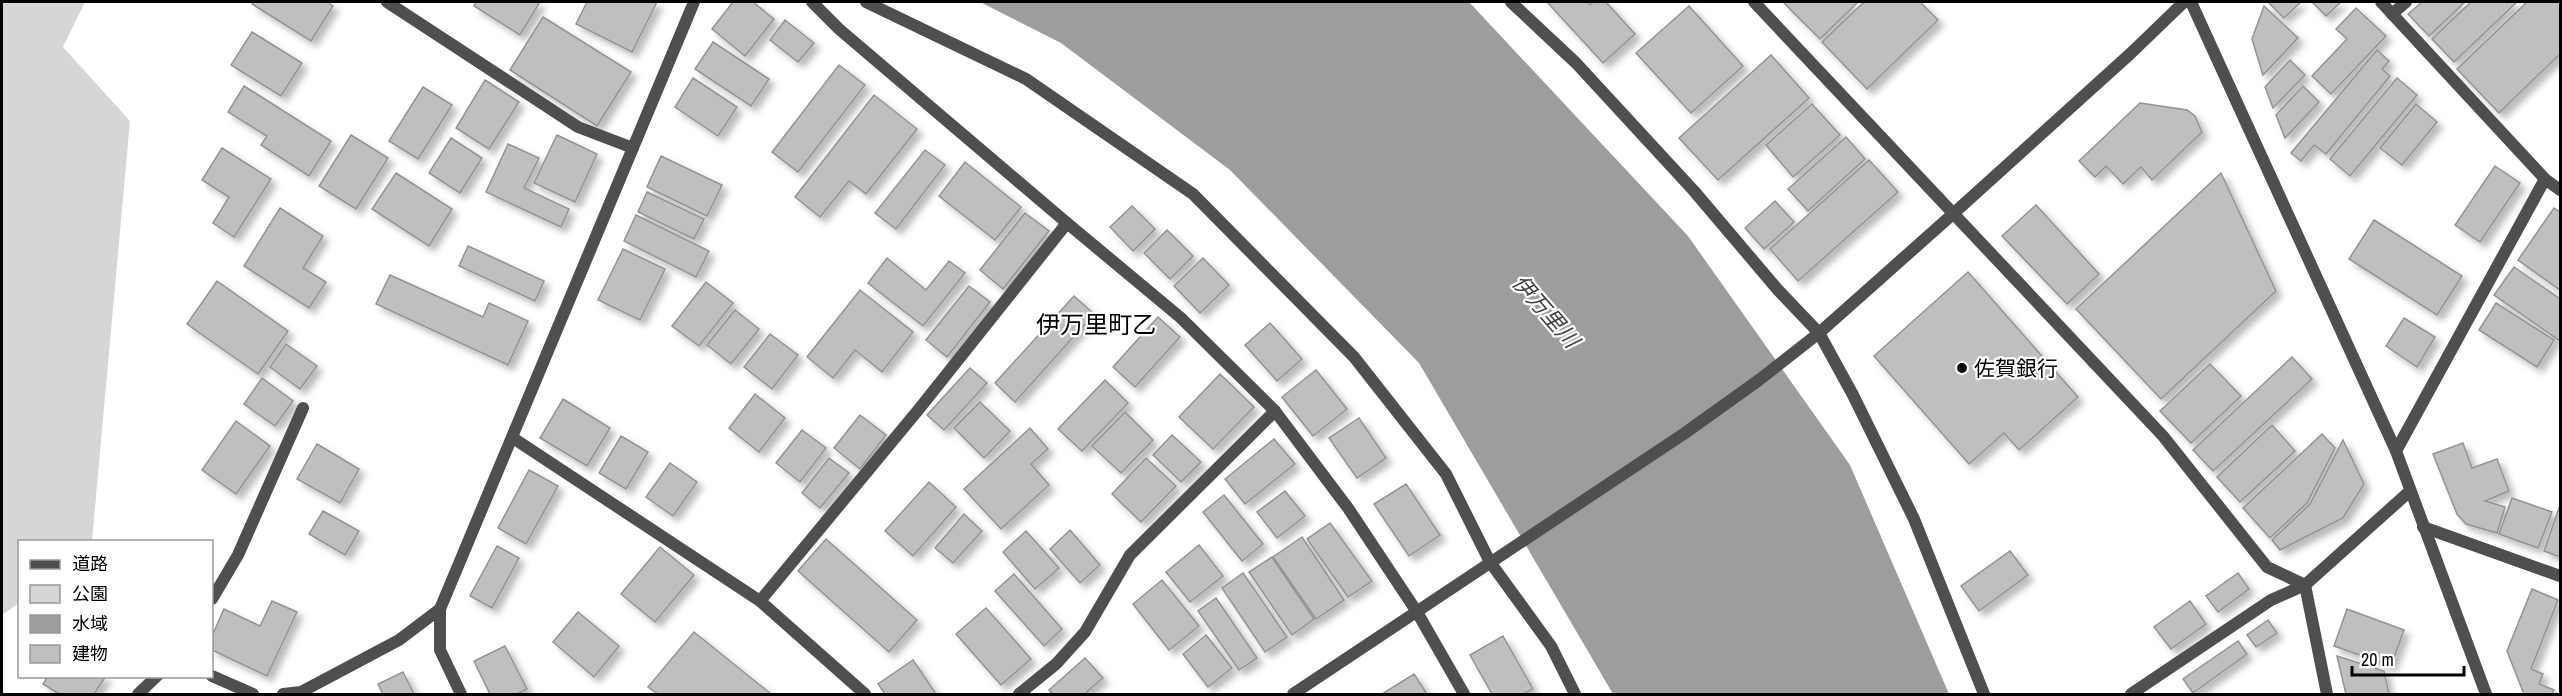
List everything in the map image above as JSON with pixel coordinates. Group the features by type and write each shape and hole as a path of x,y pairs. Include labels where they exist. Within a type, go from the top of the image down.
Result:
{"street":[{"path":"387,2 578,127 633,148"},
{"path":"461,694 440,650 440,609 694,2"},
{"path":"812,2 1067,223 1181,318 1275,411 1348,508 1417,612 1464,694"},
{"path":"866,2 1026,80 1193,194 1354,357 1446,474 1490,562 1551,646 1575,694"},
{"path":"1511,2 1592,80 1694,191 1778,290 1819,333 1853,395 1914,519 1984,694"},
{"path":"1754,2 2163,436 2267,567 2305,585"},
{"path":"1293,694 1685,433 1759,380 1819,333 1954,213 2130,54 2184,2"},
{"path":"2191,2 2396,451 2486,694"},
{"path":"2381,2 2545,179 2560,190"},
{"path":"2392,14 2406,2"},
{"path":"2396,451 2545,179"},
{"path":"760,601 912,418 1067,223"},
{"path":"213,597 238,555 303,408"},
{"path":"1018,694 1056,664 1085,632 1130,555 1275,411"},
{"path":"513,438 760,601 865,694"},
{"path":"2131,694 2271,600 2305,585 2410,491"},
{"path":"2423,527 2560,576"},
{"path":"2305,585 2327,694"},
{"path":"284,694 301,692 399,640 440,609"},
{"path":"213,676 253,694"},
{"path":"138,694 155,678"}],"green space":[{"path":"2,2 85,2 63,47 130,121 92,540 18,540 18,604 2,615"}],"water":[{"name":"伊万里川","path":"980,2 1469,2 1688,236 1850,465 1949,694 1613,694 1419,363 1230,170 1061,43"}],"building":[{"path":"254,2 327,2 333,6 311,41 252,4"},
{"path":"476,2 540,2 520,35 474,6"},
{"path":"587,2 657,2 632,52 576,24"},
{"path":"733,2 753,2 774,19 745,56 712,29"},
{"path":"1547,2 1587,2 1590,5 1593,2 1606,2 1635,34 1603,63"},
{"path":"1783,2 1858,2 1820,39"},
{"path":"1864,2 1920,2 1938,20 1867,89 1822,42"},
{"path":"2268,2 2301,2 2284,18"},
{"path":"2312,2 2341,2 2326,16"},
{"path":"2422,2 2465,2 2429,36 2408,14"},
{"path":"2471,2 2517,2 2454,62 2432,39"},
{"path":"2527,2 2560,2 2560,54 2499,113 2457,69"},
{"path":"1689,6 1743,66 1691,113 1636,53"},
{"path":"2264,6 2298,38 2263,75 2252,39"},
{"path":"2356,8 2386,36 2331,94 2312,76 2347,39 2336,29"},
{"path":"543,17 631,72 597,126 510,70"},
{"path":"785,20 814,43 798,62 770,40"},
{"path":"252,32 302,63 281,96 231,65"},
{"path":"713,42 769,79 751,106 695,69"},
{"path":"2377,50 2389,61 2382,69 2390,76 2326,154 2314,145 2301,161 2291,153"},
{"path":"1771,55 1809,98 1718,180 1679,138"},
{"path":"2290,60 2305,75 2273,108 2265,87"},
{"path":"839,65 865,85 798,172 772,152"},
{"path":"693,78 737,107 718,136 675,107"},
{"path":"2397,78 2417,95 2350,176 2330,159"},
{"path":"485,80 519,102 489,149 456,128"},
{"path":"244,86 331,141 309,176 261,145 267,136 228,112"},
{"path":"2303,86 2319,102 2285,138 2276,115"},
{"path":"423,87 452,105 418,159 389,141"},
{"path":"874,95 917,129 866,194 849,181 820,217 795,197"},
{"path":"2140,103 2187,110 2195,116 2202,132 2152,180 2141,167 2123,184 2106,166 2095,177 2079,161"},
{"path":"1812,104 1840,135 1793,177 1766,145"},
{"path":"2416,104 2437,122 2402,165 2380,148"},
{"path":"351,135 388,158 356,209 319,186"},
{"path":"557,135 597,154 575,202 534,183"},
{"path":"1846,137 1865,159 1808,211 1788,189"},
{"path":"451,138 482,158 460,193 429,173"},
{"path":"508,144 539,158 524,188 569,209 561,227 486,192"},
{"path":"222,148 271,179 234,237 213,223 229,197 202,180"},
{"path":"925,150 945,165 896,229 875,213"},
{"path":"661,156 722,185 707,216 647,187"},
{"path":"1869,160 1898,192 1798,281 1770,249"},
{"path":"965,162 1021,207 995,240 939,196"},
{"path":"2495,166 2520,183 2480,242 2455,225"},
{"path":"396,173 452,209 429,246 372,209"},
{"path":"2221,173 2276,291 2161,399 2076,309"},
{"path":"647,192 704,219 694,239 638,212"},
{"path":"1775,201 1794,222 1764,249 1745,228"},
{"path":"2036,205 2099,274 2067,304 2002,236"},
{"path":"1132,206 1155,229 1133,251 1110,227"},
{"path":"280,208 323,236 303,268 326,282 309,308 244,266"},
{"path":"2554,208 2560,212 2560,290 2518,260"},
{"path":"1025,213 1049,231 1003,289 980,270"},
{"path":"636,215 709,251 696,277 624,241"},
{"path":"2374,220 2462,276 2437,315 2349,259"},
{"path":"1167,230 1193,256 1170,279 1144,253"},
{"path":"468,246 544,281 535,301 459,266"},
{"path":"623,249 665,269 640,320 598,300"},
{"path":"887,258 926,290 949,261 965,273 923,326 868,283"},
{"path":"1203,258 1229,285 1200,313 1174,286"},
{"path":"2514,267 2560,299 2560,341 2494,295"},
{"path":"1968,272 2078,397 2019,450 2004,433 1969,464 1874,356"},
{"path":"390,275 483,317 489,303 528,321 508,365 376,304"},
{"path":"217,281 288,331 258,374 187,324"},
{"path":"706,282 733,303 699,346 672,326"},
{"path":"969,286 990,302 947,357 926,340"},
{"path":"860,290 913,332 882,372 855,350 833,378 807,357"},
{"path":"1074,296 1094,314 1015,402 995,383"},
{"path":"2496,303 2554,340 2537,367 2479,330"},
{"path":"735,310 759,329 731,364 707,345"},
{"path":"1158,317 1180,337 1135,387 1113,367"},
{"path":"2404,318 2435,337 2417,367 2386,346"},
{"path":"1270,323 1302,359 1277,381 1245,345"},
{"path":"770,334 798,355 772,389 744,367"},
{"path":"286,344 317,366 300,389 270,367"},
{"path":"2292,357 2312,379 2213,471 2193,450"},
{"path":"2210,364 2241,396 2191,443 2160,411"},
{"path":"970,368 987,383 944,430 927,415"},
{"path":"1316,370 1347,409 1313,436 1282,397"},
{"path":"1220,374 1254,407 1213,449 1179,417"},
{"path":"262,378 293,401 275,426 244,404"},
{"path":"1105,380 1128,403 1082,451 1058,429"},
{"path":"755,394 785,418 759,452 729,428"},
{"path":"563,399 610,428 587,466 540,438"},
{"path":"980,402 1010,431 984,458 954,428"},
{"path":"1125,412 1153,440 1121,473 1092,446"},
{"path":"860,415 886,435 860,469 834,448"},
{"path":"1359,418 1386,458 1357,478 1329,438"},
{"path":"236,421 270,446 236,494 202,470"},
{"path":"2272,425 2295,451 2240,502 2217,477"},
{"path":"1030,428 1048,449 1031,464 1049,485 1001,529 964,489"},
{"path":"802,430 826,448 800,482 776,463"},
{"path":"2322,434 2335,448 2307,503 2270,538 2243,508"},
{"path":"1172,435 1201,462 1181,482 1153,455"},
{"path":"621,436 648,452 626,489 599,473"},
{"path":"1274,439 1295,464 1245,504 1225,479"},
{"path":"2343,440 2364,484 2343,518 2280,550 2272,540 2310,504"},
{"path":"2463,443 2472,468 2497,459 2509,491 2485,501 2505,507 2497,533 2466,524 2457,514 2433,454"},
{"path":"317,444 359,469 340,503 297,479"},
{"path":"829,458 849,473 820,508 802,493"},
{"path":"1146,458 1176,486 1141,522 1112,494"},
{"path":"670,463 697,482 673,516 646,497"},
{"path":"529,470 558,486 526,544 498,528"},
{"path":"929,482 956,507 913,556 885,531"},
{"path":"1406,484 1440,535 1409,556 1374,504"},
{"path":"1285,491 1305,516 1277,538 1257,512"},
{"path":"1224,495 1263,544 1242,561 1203,512"},
{"path":"2512,498 2552,512 2538,548 2499,534"},
{"path":"2560,505 2560,557 2544,551"},
{"path":"323,511 359,531 345,555 309,534"},
{"path":"964,514 982,531 953,563 935,548"},
{"path":"1330,523 1372,581 1348,597 1307,539"},
{"path":"1070,530 1100,565 1080,583 1050,549"},
{"path":"1026,531 1059,568 1035,589 1003,552"},
{"path":"1302,537 1344,600 1316,619 1273,557"},
{"path":"826,539 917,620 889,652 798,571"},
{"path":"1199,545 1223,576 1190,602 1166,572"},
{"path":"497,546 519,558 492,608 470,596"},
{"path":"660,547 694,575 655,622 621,594"},
{"path":"2010,551 2028,575 1979,611 1961,586"},
{"path":"1272,557 1314,619 1292,635 1249,572"},
{"path":"1243,573 1287,637 1265,652 1222,588"},
{"path":"2238,573 2249,589 2218,612 2206,596"},
{"path":"1014,574 1062,629 1044,646 995,591"},
{"path":"1162,580 1199,626 1169,650 1133,604"},
{"path":"2532,589 2558,600 2531,669 2543,674 2539,684 2554,690 2552,694 2524,694 2507,651"},
{"path":"1216,598 1257,658 1239,670 1198,611"},
{"path":"272,601 297,612 267,676 213,650 213,634 224,609 260,626"},
{"path":"2190,601 2206,624 2171,649 2154,627"},
{"path":"986,608 1031,659 1001,685 956,634"},
{"path":"2347,609 2404,630 2391,666 2334,646"},
{"path":"578,612 619,646 594,677 553,642"},
{"path":"2268,620 2277,633 2256,647 2247,635"},
{"path":"694,632 771,694 658,694 648,687"},
{"path":"1206,635 1232,668 1208,687 1183,654"},
{"path":"1503,636 1533,689 1523,694 1492,694 1470,655"},
{"path":"2238,641 2247,654 2193,693 2183,679"},
{"path":"505,646 527,689 517,694 490,694 474,661"},
{"path":"2337,656 2384,671 2389,694 2346,694"},
{"path":"1085,658 1103,678 1084,694 1053,694 1049,690"},
{"path":"913,660 936,694 885,694 878,684"},
{"path":"403,672 414,694 383,694 378,684"},
{"path":"1414,674 1427,694 1382,694"},
{"path":"47,678 105,678 94,694 59,694 43,684"}],"place":[{"name":"佐賀銀行","path":"1962,368"}],"district":[{"name":"伊万里町乙","path":"1096,324"}]}
